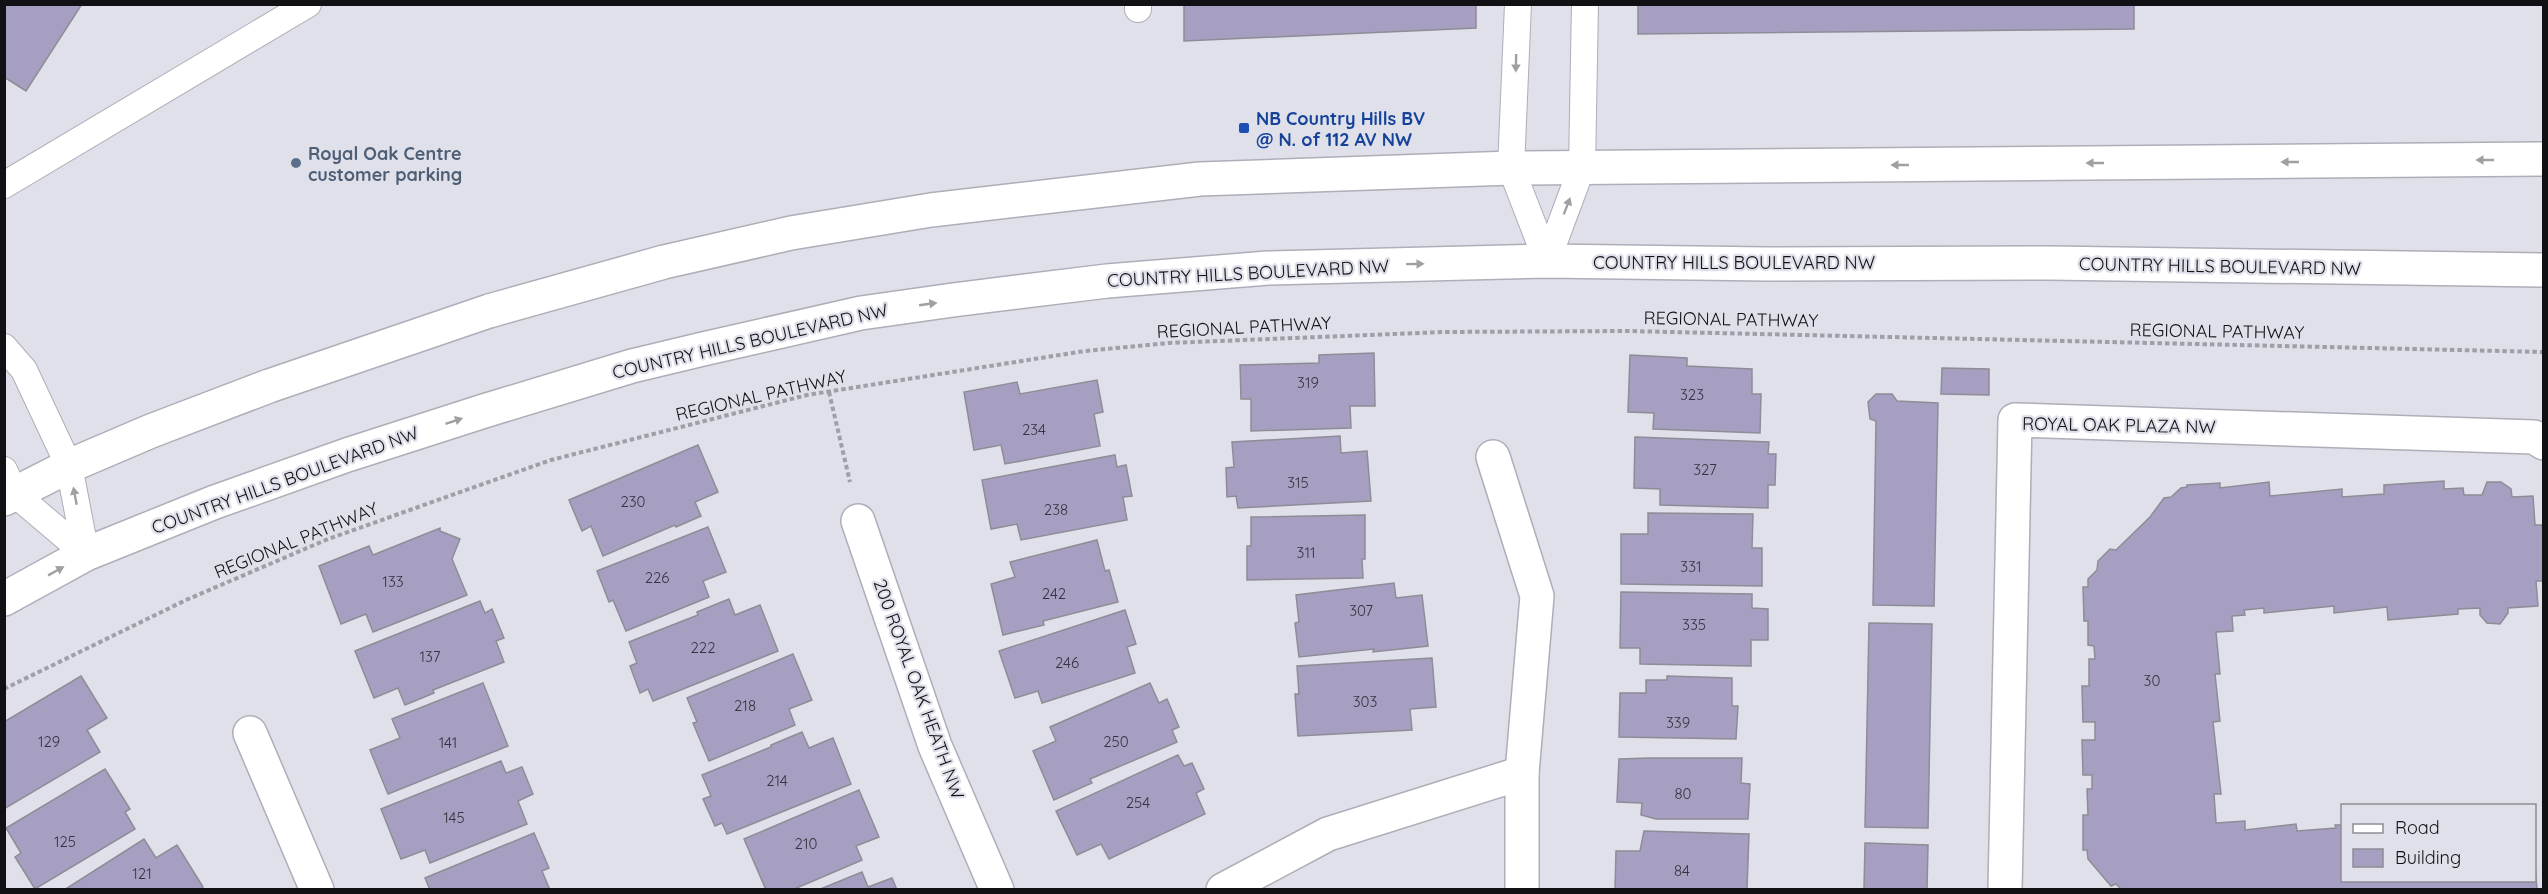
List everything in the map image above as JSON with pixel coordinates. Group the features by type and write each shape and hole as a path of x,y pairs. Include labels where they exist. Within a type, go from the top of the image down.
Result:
{"main road":[{"path":"8,487 69,466 269,386 489,311 664,262 791,233 931,210 1200,178 1511,168 2544,159"},
{"name":"COUNTRY HILLS BOULEVARD NW","path":"4,599 86,554 214,502 484,411 632,366 861,313 1107,281 1234,271 1547,261 1755,264 2049,263 2544,270"},
{"name":"ROYAL OAK PLAZA NW","path":"2005,890 2014,420 2534,437 2544,443"},
{"path":"1493,456 1537,596 1522,773 1522,890"},
{"name":"200 ROYAL OAK HEATH NW","path":"858,521 935,746 997,890"},
{"path":"250,733 317,890"},
{"path":"1223,890 1328,834 1522,773"}],"lane":[{"path":"4,185 309,4"},
{"path":"1518,4 1511,168 1547,261"},
{"path":"1547,261 1582,167 1586,4"},
{"path":"4,347 24,370 69,466 86,554"},
{"path":"8,487 86,554"}],"path":[{"name":"REGIONAL PATHWAY","path":"5,687 186,600 328,538 551,459 829,392 1085,351 1168,344 1444,332 1628,331 2544,352"},
{"path":"829,392 858,521"}],"building":[{"path":"4,4 82,4 26,91 4,77"},
{"path":"1184,4 1476,4 1476,28 1184,41"},
{"path":"1638,4 2134,4 2134,29 1638,34"},
{"path":"1374,353 1375,406 1350,406 1351,428 1251,431 1251,399 1241,399 1240,365 1319,363 1319,355"},
{"path":"1630,355 1687,358 1687,366 1752,369 1752,394 1761,394 1760,433 1653,429 1654,413 1628,412"},
{"path":"1942,368 1989,369 1989,395 1941,394"},
{"path":"1097,380 1103,412 1094,414 1100,446 1005,464 1001,445 974,450 964,392 1017,382 1020,394"},
{"path":"1876,394 1892,394 1897,401 1938,403 1934,606 1873,605 1876,421 1870,419 1868,402"},
{"path":"1340,436 1341,453 1367,451 1371,501 1238,508 1236,496 1227,497 1226,468 1234,467 1232,442"},
{"path":"1635,437 1769,442 1768,454 1776,454 1775,485 1768,485 1768,508 1660,505 1660,489 1634,488"},
{"path":"698,445 718,492 695,502 701,516 603,556 591,526 582,531 569,500"},
{"path":"1115,455 1117,467 1126,465 1132,496 1123,497 1127,520 1021,540 1017,524 991,529 982,480"},
{"path":"2444,481 2444,489 2463,488 2464,495 2482,495 2487,482 2501,482 2511,489 2512,497 2533,496 2535,525 2542,525 2544,543 2544,581 2536,581 2538,606 2508,608 2508,613 2500,624 2487,623 2480,615 2480,608 2458,609 2458,614 2388,620 2387,607 2334,613 2334,606 2264,613 2264,608 2244,610 2245,615 2232,616 2233,631 2216,632 2220,674 2215,674 2220,721 2213,722 2221,794 2214,794 2216,823 2245,821 2245,830 2296,824 2297,831 2336,828 2335,825 2341,825 2341,882 2536,882 2536,876 2537,890 2122,890 2116,884 2111,886 2088,859 2087,850 2083,850 2083,815 2088,815 2087,789 2092,789 2092,775 2083,775 2082,740 2095,740 2095,722 2083,722 2082,686 2089,686 2089,659 2095,659 2094,646 2088,645 2088,621 2084,621 2083,587 2088,587 2088,579 2097,570 2098,561 2110,549 2116,550 2150,517 2164,498 2171,497 2187,485 2220,483 2220,488 2269,482 2270,496 2342,489 2342,497 2384,494 2384,485"},
{"path":"1648,513 1753,514 1752,548 1762,548 1762,586 1621,584 1621,534 1648,534"},
{"path":"1365,515 1363,578 1247,580 1247,546 1251,546 1251,517"},
{"path":"708,527 726,572 703,581 709,597 626,631 613,600 609,602 597,571"},
{"path":"440,528 440,531 460,539 452,559 467,595 373,632 366,614 341,624 319,566 369,546 373,555"},
{"path":"1097,540 1105,571 1109,570 1118,602 1043,621 1044,625 1003,635 991,584 1015,577 1010,562"},
{"path":"1394,583 1396,598 1422,595 1428,646 1299,657 1295,623 1299,622 1296,595"},
{"path":"1621,592 1752,594 1752,608 1768,609 1768,640 1751,640 1751,666 1640,664 1640,648 1620,648"},
{"path":"729,599 735,615 760,605 778,651 653,701 648,689 640,693 630,666 637,663 629,642 698,615 697,612"},
{"path":"480,601 485,613 492,609 504,638 496,641 504,662 433,690 434,693 405,705 398,688 374,698 355,651"},
{"path":"1125,610 1136,644 1127,647 1135,673 1042,703 1038,691 1015,698 999,651"},
{"path":"1869,623 1932,624 1928,828 1865,827"},
{"path":"793,654 812,700 789,709 795,725 709,761 693,723 697,722 687,698"},
{"path":"1432,658 1436,707 1410,709 1412,730 1298,736 1295,694 1299,694 1297,666"},
{"path":"81,676 107,718 87,730 100,752 4,809 4,722"},
{"path":"1667,676 1732,678 1732,706 1738,706 1736,739 1619,737 1620,693 1646,693 1646,680 1667,680"},
{"path":"483,683 508,746 388,794 370,750 400,738 392,719"},
{"path":"1150,683 1159,703 1167,699 1179,727 1172,730 1177,742 1090,779 1092,783 1054,800 1033,751 1056,741 1050,727"},
{"path":"802,732 809,748 833,738 851,784 727,834 722,823 715,826 703,799 711,796 702,775"},
{"path":"1178,755 1184,766 1192,763 1204,789 1196,793 1205,814 1109,859 1101,844 1077,855 1056,811"},
{"path":"1742,758 1741,783 1750,784 1748,819 1656,819 1641,815 1642,803 1617,802 1619,759"},
{"path":"501,761 506,773 522,767 533,794 518,801 527,824 430,863 425,850 401,859 381,809"},
{"path":"105,769 130,809 125,812 135,829 35,889 15,857 21,853 6,828"},
{"path":"859,790 879,837 856,846 862,860 792,890 766,890 744,839"},
{"path":"1644,831 1749,834 1747,890 1615,890 1616,851 1640,851"},
{"path":"534,833 549,868 542,871 550,890 430,890 425,878"},
{"path":"144,839 156,858 177,845 203,887 200,890 64,890"},
{"path":"1865,843 1928,845 1927,890 1864,890"},
{"path":"862,872 868,887 892,878 897,890 818,890"}],"place":[{"name":"NB Country Hills BV @ N. of 112 AV NW","path":"1244,128"},
{"name":"Royal Oak Centre customer parking","path":"296,163"}]}
